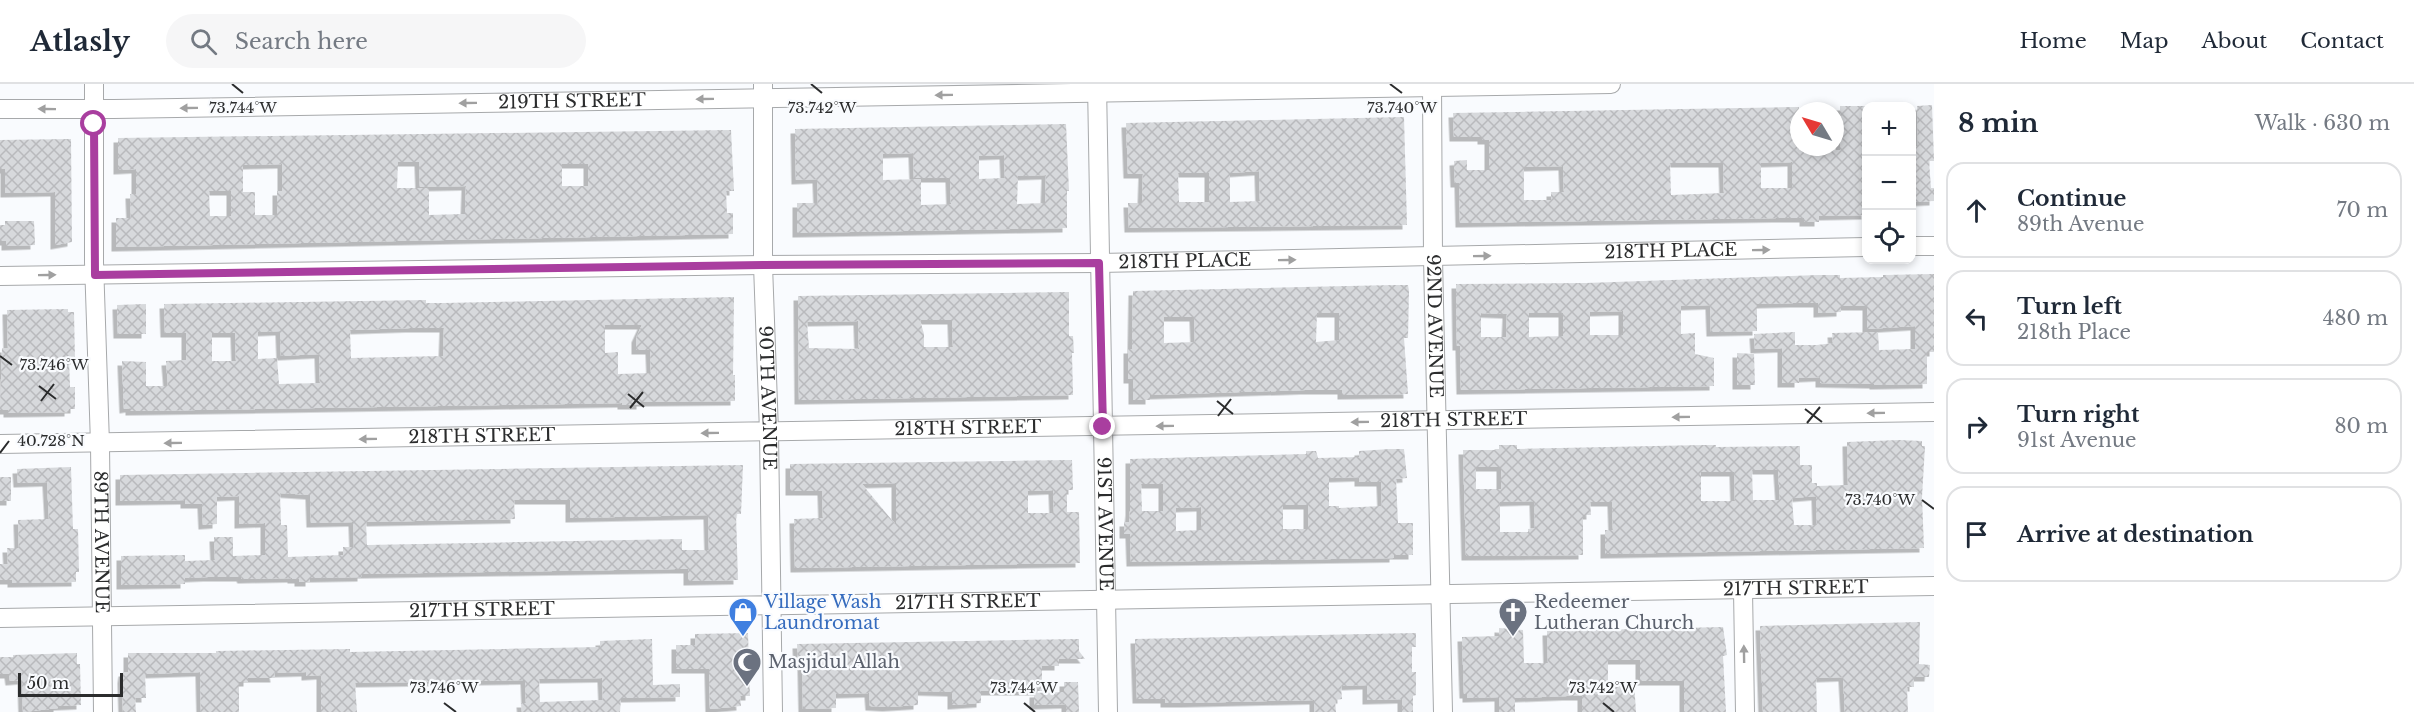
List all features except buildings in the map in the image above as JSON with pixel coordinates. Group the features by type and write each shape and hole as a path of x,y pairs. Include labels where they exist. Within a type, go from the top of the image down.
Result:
{"street":[{"name":"89TH AVENUE","path":"94,84 103,712"},
{"name":"219TH STREET","path":"0,109 94,110 763,91 1611,84"},
{"name":"92ND AVENUE","path":"1432,85 1433,258 1443,712"},
{"name":"91ST AVENUE","path":"1097,88 1108,712"},
{"name":"90TH AVENUE","path":"763,91 763,265 769,432 773,712"},
{"path":"1916,246 1934,246"},
{"name":"218TH PLACE","path":"0,276 1433,258 1862,247"},
{"name":"218TH STREET","path":"0,444 1934,412"},
{"name":"217TH STREET","path":"0,618 1934,586"},
{"path":"1743,590 1745,712"}],"place":[{"name":"Village Wash Laundromat","path":"743,638"},
{"name":"Redeemer Lutheran Church","path":"1513,638"},
{"name":"Masjidul Allah","path":"747,688"}],"route":[{"path":"94,124 95,275 763,265 1099,263 1103,427"}]}
